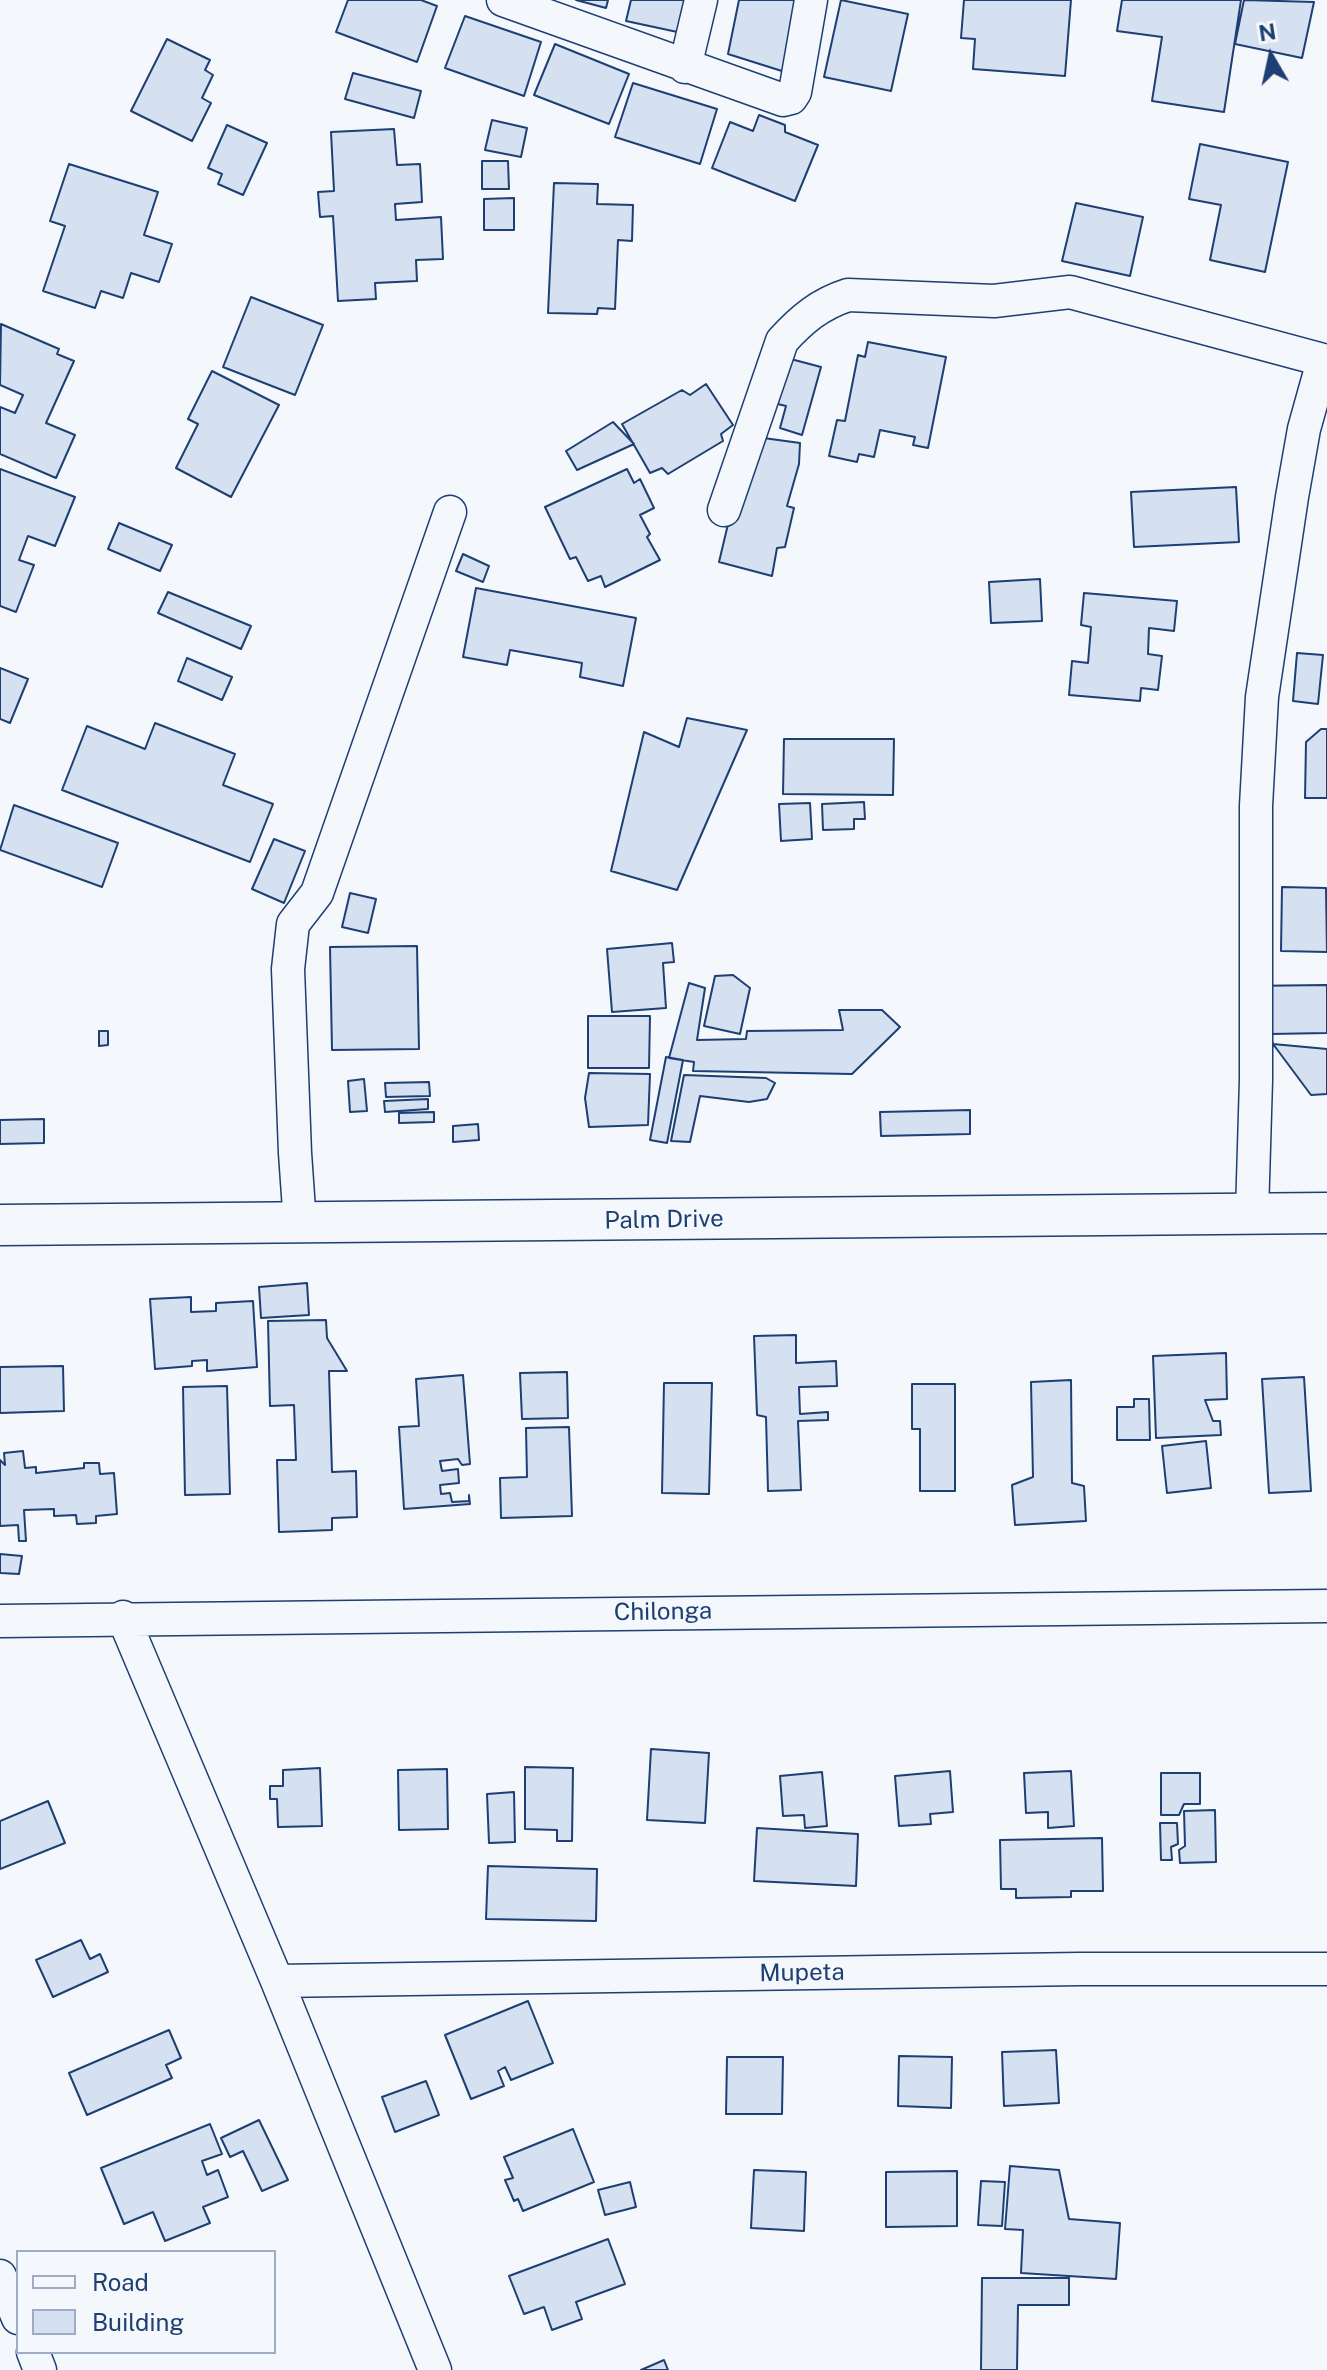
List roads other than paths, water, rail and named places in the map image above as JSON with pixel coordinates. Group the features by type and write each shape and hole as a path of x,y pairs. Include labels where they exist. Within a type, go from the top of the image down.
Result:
{"street":[{"path":"503,0 783,100 791,98 795,92 811,0"},
{"path":"685,67 701,0"},
{"path":"724,510 782,341 802,319 830,301 848,295 994,301 1070,292 1325,361 1304,429 1262,697 1256,806 1256,1080 1252,1213"},
{"path":"300,1224 288,969 293,924 317,893 450,512"},
{"name":"Palm Drive","path":"0,1225 1327,1213"},
{"name":"Chilonga","path":"0,1621 123,1617 1327,1606"},
{"path":"123,1617 277,1981 435,2370"},
{"name":"Mupeta","path":"277,1981 1080,1969 1327,1969"},
{"path":"0,2276 16,2313"}]}
